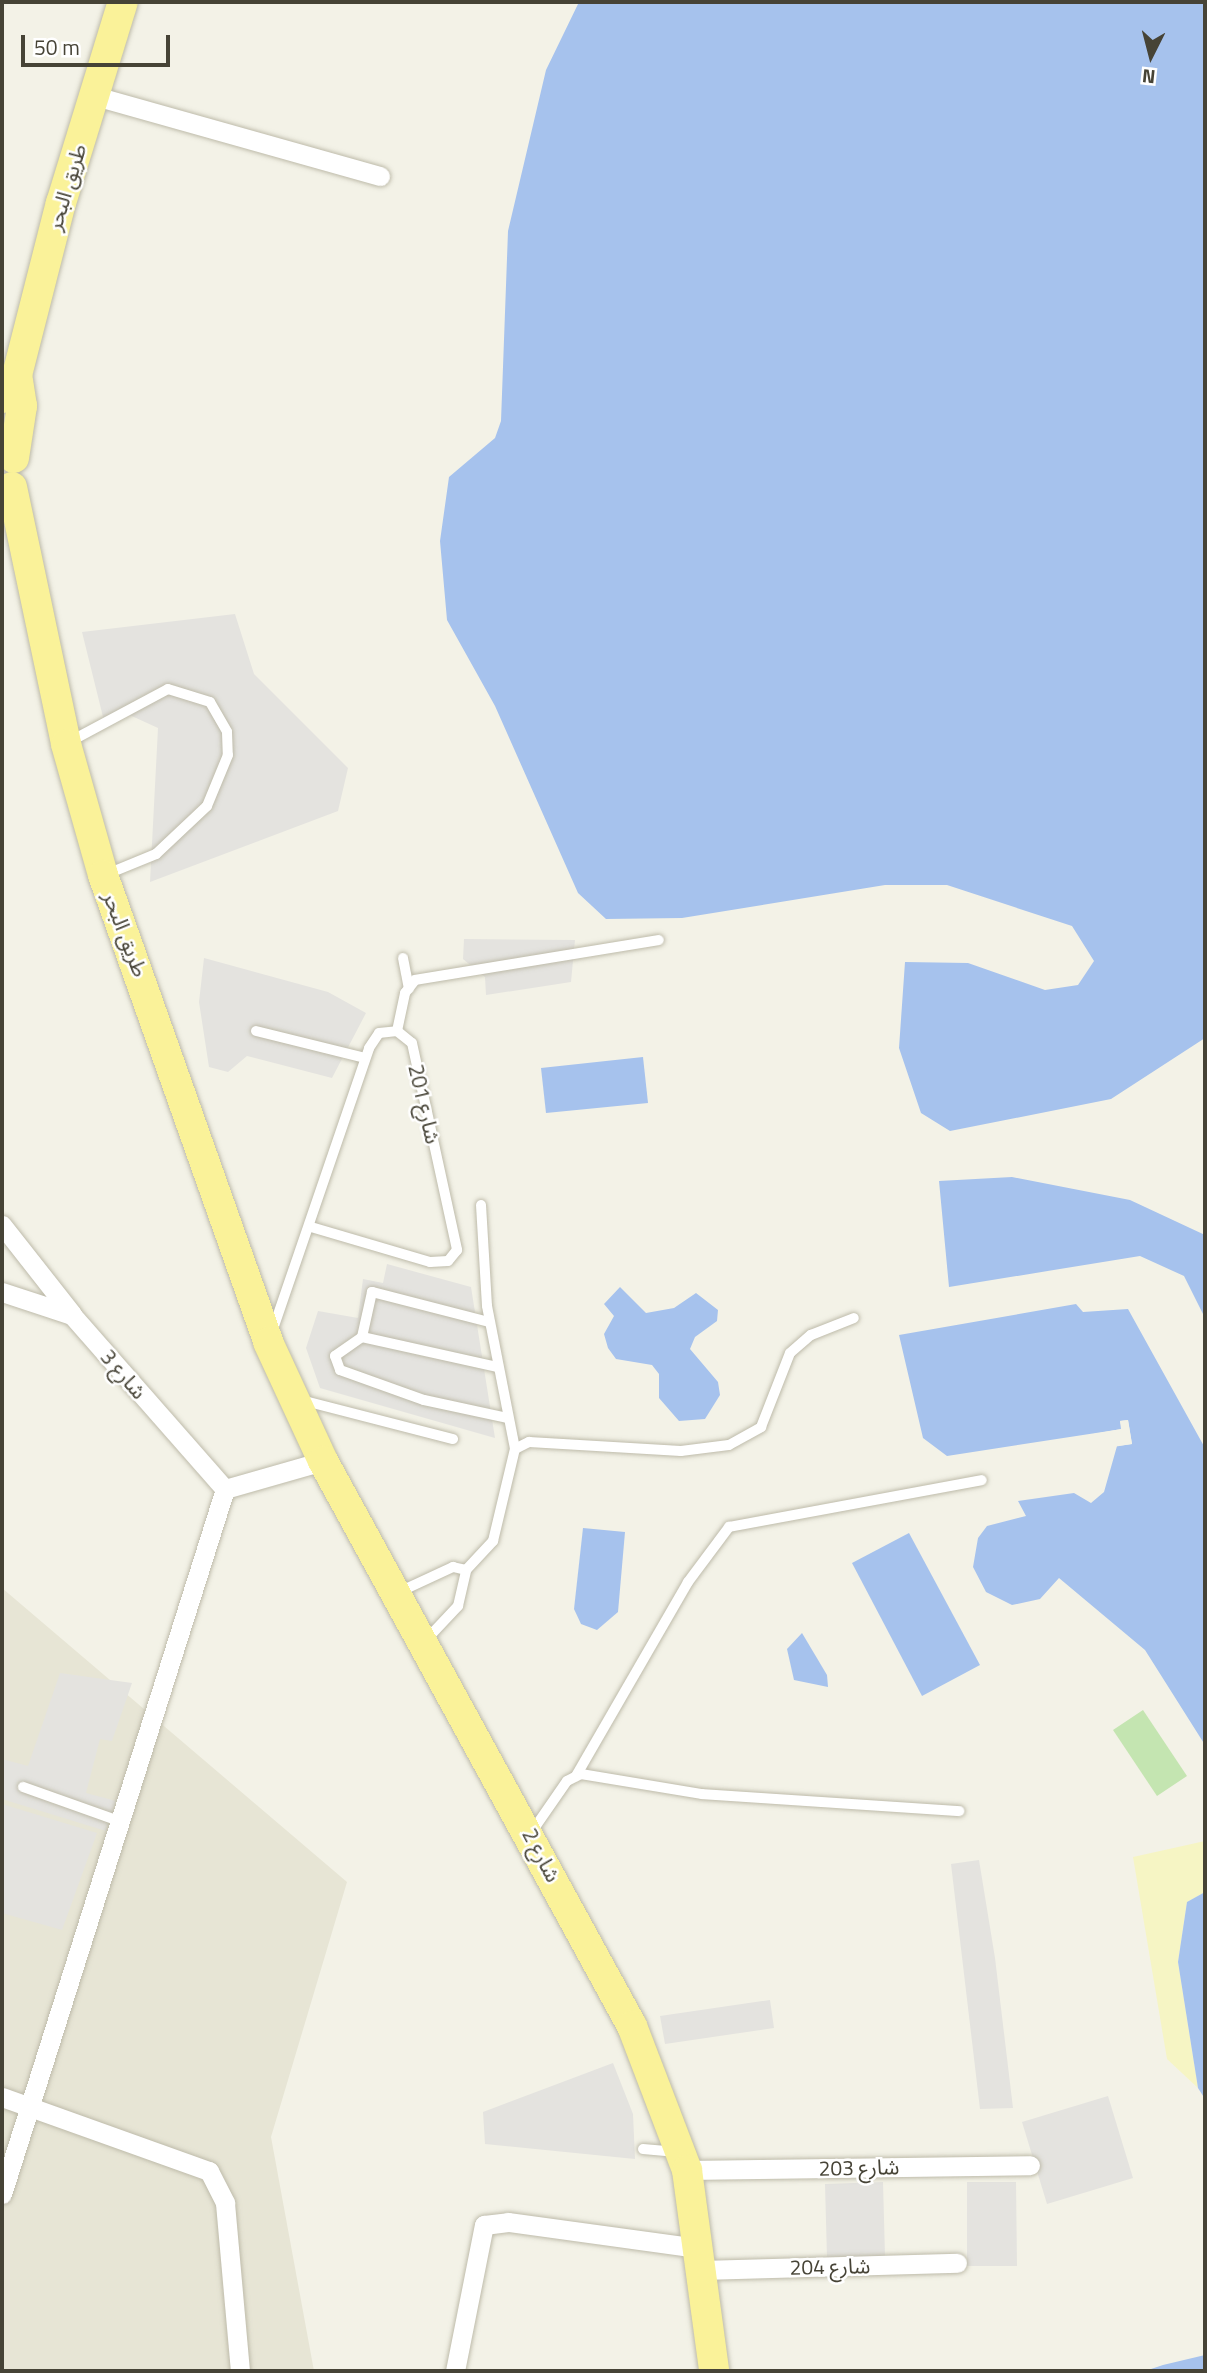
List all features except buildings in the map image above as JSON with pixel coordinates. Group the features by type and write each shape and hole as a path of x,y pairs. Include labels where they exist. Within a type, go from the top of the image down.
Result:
{"main road":[{"name":"طريق البحر","path":"123,2 10,387 22,406 7,471 66,744 103,875 268,1342 286,1384"},
{"name":"شارع 2","path":"286,1384 323,1461 531,1833 632,2026 685,2161 714,2371"}],"street":[{"path":"94,96 380,176"},
{"name":"شارع 3","path":"2,1225 72,1315 225,1489"},
{"path":"2,1292 72,1315"},
{"path":"2,2194 33,2106 225,1489 323,1461"},
{"path":"2,2097 209,2171 225,2203 240,2371"},
{"name":"شارع 203","path":"685,2161 1030,2165"},
{"name":"شارع 204","path":"455,2371 484,2225 508,2222 700,2259 957,2263"}],"lane":[{"path":"66,744 168,689 210,702 228,732 228,755 207,806 156,854 103,875"},
{"path":"409,988 440,972 659,940"},
{"path":"268,1342 311,1227 365,1058 379,1033 397,1031 409,988 404,958"},
{"path":"256,1031 365,1058"},
{"name":"شارع 201","path":"311,1227 429,1262 448,1261 457,1250 412,1043 397,1031"},
{"path":"423,1643 458,1606 466,1570 493,1541 515,1449 489,1322 481,1205"},
{"path":"489,1322 372,1292 362,1337 335,1356 340,1370 424,1400 508,1418"},
{"path":"515,1449 529,1442 681,1451 729,1445 761,1427 790,1353 811,1335 854,1318"},
{"path":"362,1337 497,1367"},
{"path":"286,1384 453,1439"},
{"path":"531,1833 576,1776 688,1582 729,1527 982,1480"},
{"path":"395,1594 453,1567 466,1570"},
{"path":"576,1776 702,1794 959,1811"},
{"path":"23,1787 122,1822"},
{"path":"643,2149 685,2161"}],"shaded area":[{"path":"235,614 254,674 348,768 338,811 150,882 158,728 123,712 105,725 82,632"},
{"path":"464,939 575,940 571,982 486,995 485,977 463,959"},
{"path":"204,958 328,992 366,1013 332,1078 247,1056 228,1072 209,1067 199,1002"},
{"path":"387,1264 471,1287 495,1438 320,1388 306,1348 318,1311 358,1318 363,1279 383,1283"},
{"path":"2,1588 347,1882 271,2137 314,2371 2,2371"},
{"path":"60,1673 132,1683 112,1741 100,1739 86,1793 116,1801 106,1831 2,1799 2,1759 28,1766"},
{"path":"1143,1710 1187,1776 1157,1796 1113,1730"},
{"path":"2,1804 97,1833 62,1930 2,1913"},
{"path":"979,1860 995,1958 1013,2108 980,2109 951,1864"},
{"path":"770,2000 774,2028 665,2044 660,2016"},
{"path":"613,2063 633,2114 635,2159 485,2144 483,2112"},
{"path":"1108,2096 1133,2178 1047,2204 1022,2122"},
{"path":"883,2182 885,2256 827,2258 825,2184"},
{"path":"967,2182 1016,2182 1017,2266 967,2266"}],"sand":[{"path":"1205,1841 1205,1892 1187,1902 1178,1962 1198,2088 1167,2059 1133,1857"}],"water":[{"path":"579,2 1205,2 1205,1038 1111,1099 950,1131 921,1113 899,1048 905,962 968,963 1045,990 1078,985 1094,961 1072,926 947,885 885,885 682,918 606,919 578,893 495,706 447,620 440,541 449,477 495,438 501,421 508,231 546,70"},
{"path":"643,1057 648,1103 546,1113 541,1068"},
{"path":"1012,1177 1130,1200 1205,1235 1205,1318 1184,1276 1140,1256 949,1287 939,1181"},
{"path":"620,1287 646,1313 674,1308 696,1293 718,1310 717,1321 695,1337 690,1349 718,1382 720,1395 705,1419 679,1421 659,1398 659,1374 652,1365 616,1359 608,1348 604,1334 614,1316 604,1304"},
{"path":"1076,1304 1083,1312 1128,1309 1205,1448 1205,1745 1145,1650 1059,1578 1040,1599 1012,1605 986,1592 973,1567 978,1538 987,1526 1026,1516 1018,1501 1074,1493 1091,1503 1104,1492 1117,1446 1132,1444 1128,1420 1120,1421 1122,1429 947,1456 923,1438 899,1335"},
{"path":"583,1528 625,1532 618,1612 597,1630 581,1624 574,1609"},
{"path":"909,1533 980,1665 922,1696 852,1563"},
{"path":"802,1633 827,1675 828,1687 794,1680 787,1649"},
{"path":"1205,1892 1205,2099 1198,2088 1178,1962 1187,1902"},
{"path":"1205,2355 1205,2371 1145,2371 1163,2365"}],"pier":[{"path":"1128,1420 1132,1444 1113,1447 1128,1441 1125,1424 1123,1432 990,1453 1121,1429 1120,1421"}]}
